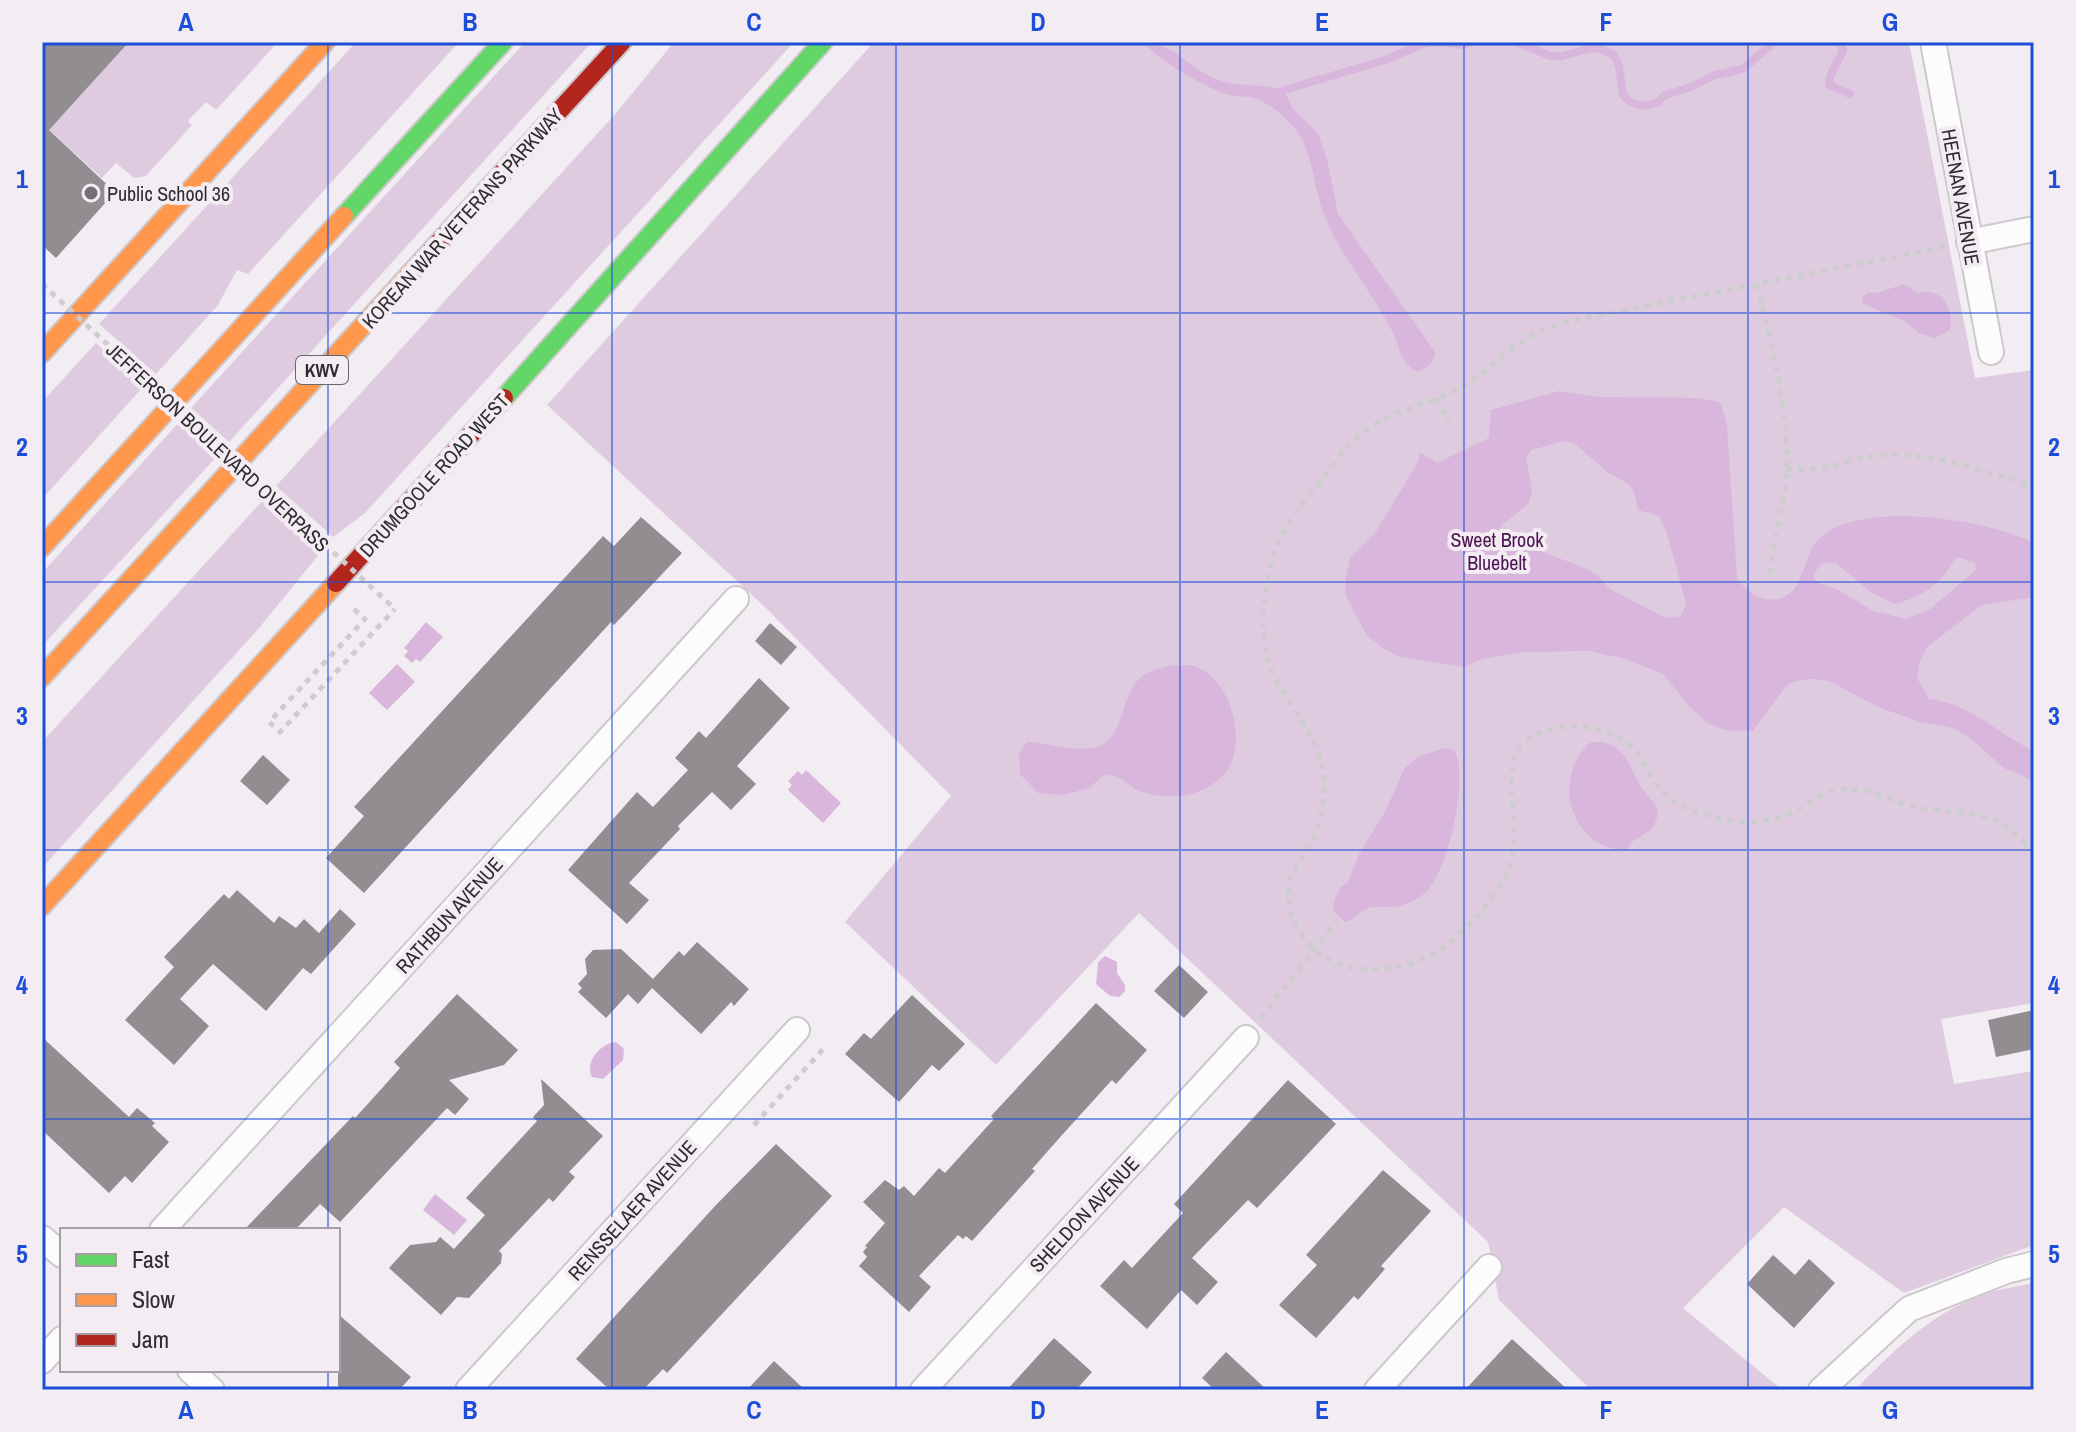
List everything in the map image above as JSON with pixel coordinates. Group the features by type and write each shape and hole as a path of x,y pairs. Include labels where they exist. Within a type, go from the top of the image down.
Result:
{"main road":[{"path":"42,353 325,42"},
{"path":"42,547 503,42"},
{"name":"KOREAN WAR VETERANS PARKWAY","path":"42,677 622,42"},
{"name":"DRUMGOOLE ROAD WEST","path":"42,906 453,455 823,42"},
{"path":"42,521 148,431"}],"street":[{"name":"HEENAN AVENUE","path":"1933,42 1991,352"},
{"path":"1969,242 2034,229"},
{"name":"RATHBUN AVENUE","path":"164,1228 736,599"},
{"name":"RENSSELAER AVENUE","path":"468,1390 797,1030"},
{"name":"SHELDON AVENUE","path":"923,1390 1246,1038"},
{"path":"42,1238 60,1253"},
{"path":"1821,1390 1909,1309 2006,1271 2034,1264"},
{"path":"1377,1390 1489,1267"},
{"path":"42,1361 60,1341"},
{"path":"192,1372 212,1390"}],"path":[{"path":"1969,242 1584,318 1540,331 1473,380 1389,416 1357,437 1296,511 1273,555 1263,633 1266,655 1273,676 1312,740 1323,772 1316,833 1288,886 1298,927 1313,950 1347,967 1378,968 1424,959 1442,951 1459,938 1503,882 1513,855 1515,813 1511,779 1515,752 1524,742 1556,728 1576,726 1597,729 1633,747 1653,781 1674,802 1710,817 1766,822 1796,811 1828,793 1841,789 1856,790 1917,807 1998,822 2034,850"},
{"name":"JEFFERSON BOULEVARD OVERPASS","path":"42,284 395,609 280,732 269,722 365,619 353,608"},
{"path":"1757,284 1779,387 1786,468 1783,506 1771,560 1770,580"},
{"path":"1437,398 1449,423"},
{"path":"1786,468 1805,472 1887,455 1936,459 2034,486"},
{"path":"1246,1038 1337,920"},
{"path":"754,1125 826,1046"}],"green space":[{"path":"129,42 278,42 216,110 206,102 188,121 192,125 146,176 134,178 116,163 102,178 42,123 42,104 61,117"},
{"path":"356,42 459,42 248,274 237,270 218,305 156,374 99,324"},
{"path":"525,42 592,42 229,442 191,408"},
{"path":"674,42 794,42 365,513 333,537 276,486 617,112"},
{"name":"Sweet Brook Bluebelt","path":"874,42 1909,42 1975,378 2034,370 2034,1003 1941,1019 1954,1084 2034,1071 2034,1245 1904,1293 1784,1207 1683,1308 1782,1390 1591,1390 1499,1300 1488,1242 1139,913 996,1065 845,922 951,796 767,609 547,405"},
{"path":"96,343 143,387 42,499 42,402"},
{"path":"181,420 219,454 42,646 42,573"},
{"path":"264,499 321,552 260,627 42,868 42,742"},
{"path":"2034,1283 2034,1390 1855,1390 1897,1349 1943,1314 1986,1294"}],"shaded area":[{"path":"1143,42 1163,46 1216,79 1284,90 1293,109 1318,133 1328,163 1338,214 1435,352 1430,365 1417,371 1404,359 1384,316 1328,225 1307,150 1290,123 1262,101 1224,94 1190,77 1168,64"},
{"path":"1904,284 1918,293 1934,293 1945,301 1950,315 1950,330 1934,338 1919,333 1903,320 1863,304 1862,298 1869,292 1877,293"},
{"path":"1559,391 1599,397 1699,398 1721,403 1727,426 1737,578 1751,593 1770,600 1784,597 1796,587 1817,541 1835,528 1861,520 1890,516 1956,520 2013,534 2034,543 2034,597 1982,605 1927,647 1919,663 1917,678 1929,699 1958,706 2034,751 2034,785 2028,778 2004,768 1954,728 1920,722 1878,707 1829,681 1796,681 1786,686 1753,731 1725,730 1707,723 1663,674 1622,658 1589,651 1522,652 1482,659 1464,667 1397,656 1381,647 1366,634 1345,594 1350,558 1375,533 1418,462 1420,452 1437,463 1489,438 1491,410","holes":["1563,441 1575,444 1606,471 1628,484 1634,491 1638,510 1659,516 1686,603 1681,616 1666,618 1610,589 1585,568 1500,536 1500,527 1529,503 1532,490 1526,457 1532,450","1957,557 1975,563 1976,570 1930,609 1906,619 1873,611 1837,589 1816,582 1814,577 1822,564 1835,562 1870,592 1895,604 1929,589 1941,579"]},
{"path":"426,622 443,637 420,662 416,659 412,663 404,656 408,651 404,648"},
{"path":"397,664 415,682 387,710 369,693"},
{"path":"1190,665 1206,672 1226,695 1232,711 1236,743 1227,771 1216,782 1191,794 1166,796 1142,792 1121,779 1104,775 1089,788 1064,795 1038,793 1020,774 1019,753 1027,742 1075,748 1103,744 1117,728 1136,683 1147,673 1168,666"},
{"path":"1591,742 1603,742 1625,756 1640,786 1657,807 1657,818 1652,829 1633,841 1627,850 1607,847 1592,838 1580,825 1572,809 1569,792 1571,774 1578,757"},
{"path":"1444,748 1454,750 1458,763 1458,801 1449,846 1434,882 1411,902 1371,907 1346,922 1333,911 1334,901 1341,886 1348,882 1359,854 1385,812 1404,769 1416,758"},
{"path":"806,770 841,803 823,823 788,790 792,785 788,781 798,771 802,775"},
{"path":"1105,956 1117,962 1117,973 1125,985 1125,991 1119,997 1110,996 1096,984 1098,962"},
{"path":"616,1042 624,1049 623,1060 603,1079 592,1077 590,1065 595,1054"},
{"path":"435,1194 467,1220 454,1235 423,1210"}],"building":[{"path":"42,42 129,42 49,130 115,192 56,258 42,245"},
{"path":"641,517 682,553 614,625 611,622 364,893 326,858 364,816 354,807 603,536 614,546"},
{"path":"770,623 797,647 781,665 755,641"},
{"path":"759,678 790,708 737,766 756,784 731,810 712,792 678,826 680,829 629,883 649,900 627,924 568,870 637,792 653,807 688,770 675,758 699,731 706,738"},
{"path":"263,755 290,780 267,805 240,781"},
{"path":"237,890 274,923 279,916 296,928 304,919 319,933 340,909 356,924 311,974 303,968 266,1011 213,964 180,999 209,1026 174,1065 125,1020 174,967 164,957 224,894 229,899"},
{"path":"697,942 749,989 734,1006 731,1002 701,1034 652,988 638,1004 628,994 606,1018 578,992 582,988 578,984 587,974 585,959 593,950 621,949 653,979 679,951 684,956"},
{"path":"1179,965 1208,992 1184,1018 1154,991"},
{"path":"457,994 518,1050 504,1065 449,1080 469,1099 455,1115 447,1108 340,1222 320,1204 297,1228 246,1228 400,1068 394,1062"},
{"path":"912,995 965,1044 939,1071 932,1065 899,1102 845,1054 864,1033 871,1039"},
{"path":"1096,1003 1147,1050 1116,1084 1112,1080 972,1241 958,1235 919,1276 931,1287 909,1312 859,1266 867,1257 863,1252 865,1246 885,1223 863,1202 885,1180 899,1190 904,1186 914,1196 939,1168 945,1173 994,1119 991,1116"},
{"path":"2034,1010 2034,1049 1996,1057 1988,1020"},
{"path":"42,1037 129,1117 137,1108 155,1123 152,1126 169,1142 132,1183 125,1176 109,1193 42,1130"},
{"path":"541,1079 603,1136 569,1172 575,1177 553,1202 549,1198 499,1251 502,1254 501,1263 469,1298 457,1297 441,1315 389,1268 410,1245 436,1242 440,1237 454,1249 485,1215 466,1198 537,1121 533,1117 544,1105"},
{"path":"1288,1080 1336,1124 1257,1208 1248,1200 1192,1258 1218,1282 1197,1305 1181,1290 1147,1329 1100,1286 1124,1260 1132,1268 1183,1213 1174,1204"},
{"path":"776,1144 832,1196 667,1373 663,1369 643,1390 610,1390 576,1359 715,1206"},
{"path":"1383,1170 1431,1211 1381,1266 1385,1269 1358,1300 1354,1296 1316,1338 1279,1305 1317,1265 1306,1255"},
{"path":"1773,1255 1795,1275 1809,1259 1835,1283 1794,1328 1747,1284"},
{"path":"340,1316 411,1377 399,1390 338,1390"},
{"path":"1054,1338 1092,1372 1076,1390 1007,1390"},
{"path":"1512,1339 1568,1390 1465,1390"},
{"path":"1226,1352 1267,1390 1215,1390 1202,1378"},
{"path":"774,1361 805,1390 747,1390"}],"waterway":[{"path":"1284,90 1382,61 1426,43 1463,45 1472,42"},
{"path":"1517,42 1550,56 1591,48 1614,55 1619,66 1623,95 1630,102 1644,106 1657,103 1665,95 1715,75 1743,69 1774,42"},
{"path":"1837,42 1843,49 1829,85 1850,94"}],"traffic: fast":[{"path":"344,216 503,42"},
{"path":"504,398 823,42"}],"traffic: slow":[{"path":"42,353 325,42"},
{"path":"42,547 344,216"},
{"path":"42,677 421,262"},
{"path":"42,906 336,583"}],"traffic: jam":[{"path":"421,262 622,42"},
{"path":"336,583 504,398"}],"place":[{"name":"Public School 36","path":"91,193"}]}
